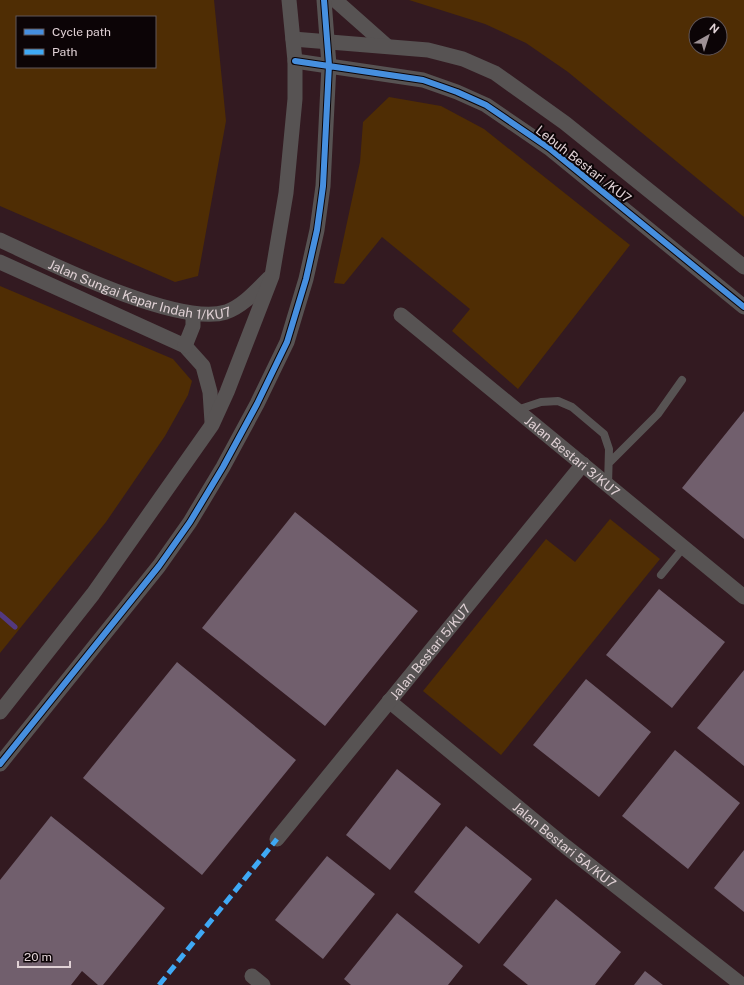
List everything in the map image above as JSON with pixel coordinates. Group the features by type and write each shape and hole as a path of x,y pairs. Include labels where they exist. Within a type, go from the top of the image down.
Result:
{"street":[{"path":"0,712 93,594 212,425 228,392 272,276 286,193 295,99 295,61 289,0"},
{"path":"0,764 159,566 190,522 257,404 287,342 306,279 322,193 329,65 324,0"},
{"path":"335,0 387,46"},
{"name":"Lebuh Bestari /KU7","path":"293,39 387,46 435,52 463,59 495,73 565,123 744,267"},
{"name":"Lebuh Bestari /KU7","path":"295,61 423,80 457,92 486,105 549,148 744,307"},
{"name":"Jalan Sungai Kapar Indah 1/KU7","path":"0,240 78,276 140,299 193,314 226,312 243,303 272,276"},
{"name":"Jalan Sungai Kapar Indah 1/KU7","path":"0,262 185,346 202,366 210,392 212,425"},
{"path":"185,346 193,326 193,314"},
{"name":"Jalan Bestari 3/KU7","path":"401,315 744,597"},
{"name":"Jalan Bestari 5/KU7","path":"276,839 490,581 583,464"},
{"name":"Jalan Bestari 5A/KU7","path":"389,701 565,846 742,985"}],"lane":[{"path":"609,463 658,414 682,380"},
{"path":"517,410 541,402 558,401 572,408 604,434 609,448 608,485"},
{"path":"661,575 683,548"}],"shaded area":[{"path":"0,0 744,0 744,985 0,985"},
{"path":"0,0 214,0 226,121 198,276 175,282 0,206"},
{"path":"409,0 744,0 744,217 568,72 526,43 485,24"},
{"path":"389,97 441,106 484,129 630,245 518,389 452,331 470,309 382,237 344,284 334,283 360,162 363,122"},
{"path":"0,286 173,359 192,381 188,395 165,436 106,522 0,653"},
{"path":"610,519 660,559 501,755 423,691 546,539 575,562"}],"building":[{"path":"744,411 744,539 682,488"},
{"path":"295,512 418,611 325,726 202,628"},
{"path":"659,589 725,642 672,708 606,655"},
{"path":"177,662 296,760 202,875 83,778"},
{"path":"744,670 744,766 697,728"},
{"path":"586,679 651,732 599,797 533,745"},
{"path":"675,750 740,803 688,869 622,816"},
{"path":"397,769 441,804 390,870 346,835"},
{"path":"51,816 165,908 103,985 98,985 82,971 71,985 0,985 0,880"},
{"path":"466,826 532,879 479,944 414,892"},
{"path":"744,850 744,912 714,888"},
{"path":"327,856 375,894 323,959 275,920"},
{"path":"556,899 621,952 595,985 528,985 503,965"},
{"path":"397,913 463,966 448,985 351,985 344,979"},
{"path":"645,971 663,985 634,985"}],"waterway":[{"path":"0,614 15,627"}],"marked path":[{"path":"159,985 277,839"}],"cycle path":[{"path":"0,764 159,566 190,522 223,467 257,404 287,342 306,279 317,230 323,186 329,65 324,0"},
{"path":"295,61 423,80 457,92 486,105 549,148 744,307"}]}
